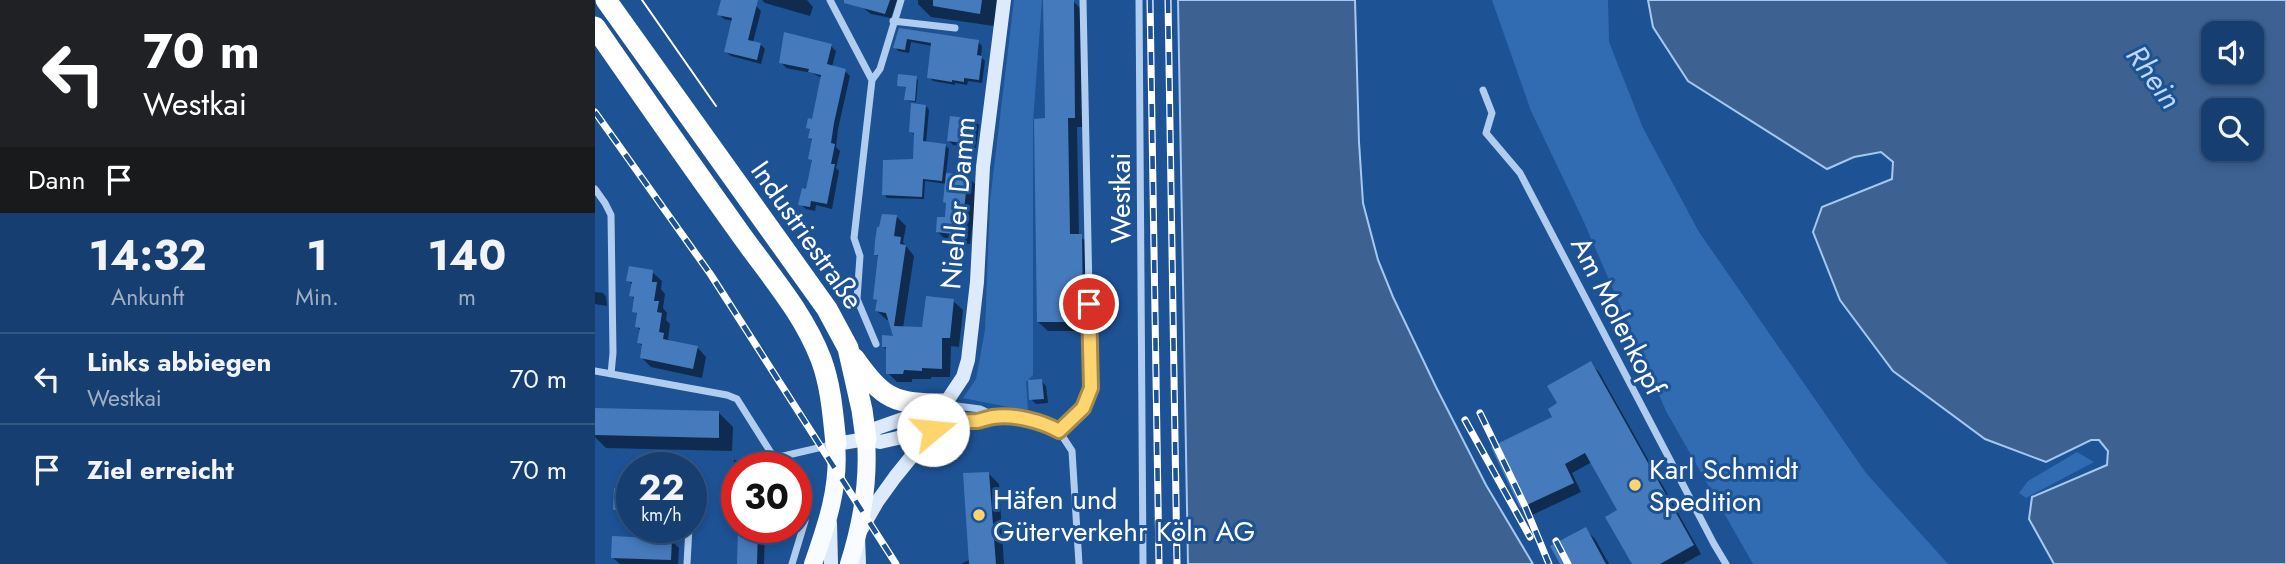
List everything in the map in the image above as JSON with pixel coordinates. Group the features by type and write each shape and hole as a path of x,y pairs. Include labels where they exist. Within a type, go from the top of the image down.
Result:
{"highway":[{"name":"Industriestraße","path":"606,0 815,288 848,348 866,439"},
{"name":"Industriestraße","path":"595,27 748,245 780,284 798,313 829,383 836,444"},
{"path":"848,348 871,382 890,396 911,404 945,404"}],"main road":[{"name":"Industriestraße","path":"849,564 858,535 868,467 866,439"},
{"name":"Industriestraße","path":"813,564 830,515 838,464 836,444"}],"street":[{"path":"829,0 872,80"},
{"path":"876,344 857,299 860,256 854,238 872,80 880,69 901,0"},
{"name":"Niehler Damm","path":"858,535 889,485 933,430 945,404 963,377 968,360 977,282 983,167 1005,0"},
{"name":"Westkai","path":"1059,431 1083,408 1091,388 1083,0"},
{"name":"Westkai","path":"1139,0 1143,564"},
{"path":"893,21 955,28"},
{"name":"Am Molenkopf","path":"1483,90 1492,113 1486,133 1520,173 1726,564"},
{"path":"595,189 611,215 611,374"},
{"path":"595,371 727,394 737,399 771,452"},
{"path":"866,439 877,428 945,404 981,410 995,416 1038,422 1059,431 1072,452 1079,564"},
{"path":"793,452 866,439 880,442 933,430 961,420 980,421 995,416"},
{"path":"830,515 831,564"},
{"path":"858,535 859,564"},
{"path":"687,564 688,543"},
{"path":"792,564 798,543"}],"shaded area":[{"path":"1014,0 1042,0 1033,122 1033,375 1026,382 1028,411 963,398 976,379 985,330 990,201"},
{"path":"1492,0 1608,0 1609,42 1643,128 1699,232 1866,473 1948,564 1753,564 1666,411 1583,220 1531,111"},
{"path":"2077,452 2094,462 2026,498 2019,493 2028,481"}],"water":[{"path":"1178,0 1355,0 1363,203 1378,260 1436,387 1486,485 1533,564 1188,564"},
{"name":"Rhein","path":"1648,0 2286,0 2286,564 2054,564 2029,519 2032,497 2107,465 2108,451 2099,440 2091,440 2046,462 1985,439 1893,371 1840,300 1813,232 1822,207 1892,179 1893,162 1881,152 1854,157 1827,169 1688,81 1653,27"}],"building":[{"path":"721,0 758,0 748,40 761,43 757,60 724,52 732,18 717,15"},
{"path":"844,0 890,0 885,14 844,3"},
{"path":"933,0 982,0 980,14 933,6"},
{"path":"1043,0 1074,0 1075,118 1068,118 1070,234 1082,234 1083,310 1072,310 1072,322 1037,322 1034,119 1045,118"},
{"path":"899,28 979,40 977,55 982,56 979,80 964,78 964,82 952,82 927,78 931,43 907,39 905,50 893,48"},
{"path":"784,32 832,44 827,64 846,69 831,143 835,144 831,164 835,164 827,204 811,201 810,207 798,205 802,188 806,189 812,160 808,159 812,139 808,138 810,129 806,128 808,118 812,119 821,75 808,72 809,69 779,63"},
{"path":"898,74 917,76 915,101 904,100 906,87 897,86"},
{"path":"911,103 926,105 923,141 946,144 942,181 923,179 922,197 882,195 883,160 913,159 914,133 909,132"},
{"path":"950,116 975,119 972,144 947,141"},
{"path":"946,173 968,175 961,235 936,232 937,217 945,217 946,203 943,202"},
{"path":"882,214 897,215 894,236 901,237 900,244 906,245 894,326 922,327 926,296 954,299 950,338 942,338 942,369 922,368 922,371 904,370 903,374 886,374 886,347 882,347 882,335 893,336 886,313 875,311 877,300 873,299 878,255 874,255 875,241"},
{"path":"629,266 653,270 652,282 657,282 654,301 659,301 657,312 662,313 659,332 664,333 663,339 698,346 693,369 640,358 642,344 637,343 640,328 635,327 637,313 632,312 634,297 629,296 632,282 626,281"},
{"path":"1591,361 1694,545 1660,564 1632,564 1605,517 1617,510 1585,453 1565,464 1574,483 1520,508 1491,447 1552,417 1548,409 1557,403 1547,386"},
{"path":"1042,379 1044,399 1029,400 1028,380"},
{"path":"595,408 719,411 719,438 595,435"},
{"name":"Häfen und Güterverkehr Köln AG","path":"989,472 996,564 969,564 963,473"},
{"path":"614,488 616,488 616,510 613,510"},
{"path":"1586,527 1606,564 1560,564 1550,546"},
{"path":"612,536 616,536 616,543 672,543 671,560 611,558"},
{"path":"738,543 758,543 757,564 737,564"}],"tram line":[{"path":"642,0 716,106"}],"railway":[{"path":"1150,0 1159,564"},
{"path":"1168,0 1177,564"},
{"path":"595,112 711,275 896,564"},
{"path":"1480,413 1525,506 1549,564"},
{"path":"1465,420 1530,537"},
{"path":"1556,541 1568,564"}],"place":[{"name":"Karl Schmidt Spedition","path":"1635,485"},
{"name":"Häfen und Güterverkehr Köln AG","path":"979,515"}],"route":[{"path":"933,430 961,420 980,421 995,416 1046,424 1059,431 1083,408 1091,388 1089,304"}]}
